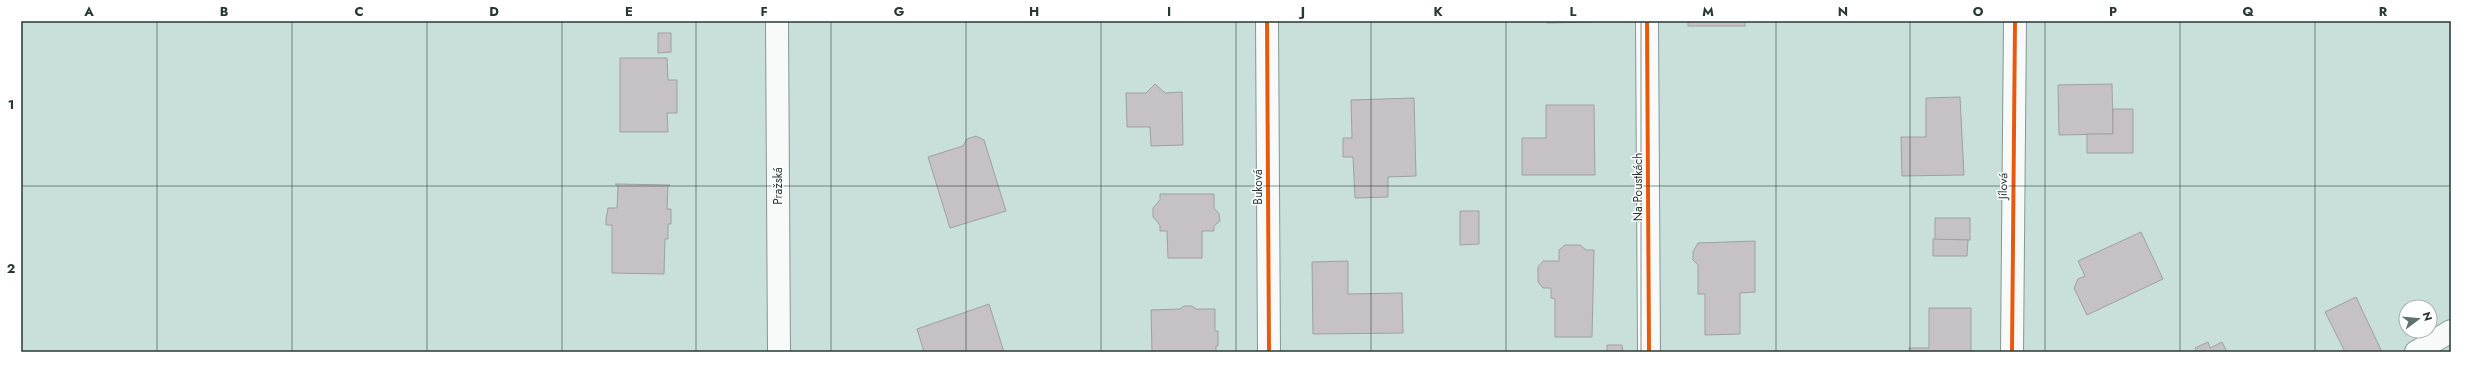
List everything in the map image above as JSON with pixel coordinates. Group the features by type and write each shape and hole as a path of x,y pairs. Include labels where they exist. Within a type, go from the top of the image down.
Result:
{"street":[{"name":"Pražská","path":"777,21 779,352"},
{"name":"Buková","path":"1267,21 1269,352"},
{"name":"Na Poustkách","path":"1647,21 1649,352"},
{"name":"Jílová","path":"2012,352 2015,21"},
{"path":"2416,352 2451,331"}],"building":[{"path":"1152,21 1189,21 1152,22"},
{"path":"1547,21 1594,21 1594,22 1547,23"},
{"path":"1688,21 1745,21 1745,26 1688,26"},
{"path":"658,33 671,33 671,52 658,53"},
{"path":"620,58 667,58 668,80 677,80 677,113 667,113 668,132 620,132"},
{"path":"1155,84 1165,93 1182,92 1183,145 1151,146 1150,127 1127,127 1126,93 1146,93"},
{"path":"2112,84 2113,134 2059,135 2058,85"},
{"path":"1960,97 1964,175 1902,176 1901,137 1926,137 1926,98"},
{"path":"1414,98 1416,176 1388,177 1388,197 1355,198 1353,157 1343,157 1343,138 1352,138 1351,100"},
{"path":"1546,105 1594,105 1595,175 1522,175 1522,138 1546,138"},
{"path":"2113,109 2133,109 2133,153 2087,153 2087,134 2113,134"},
{"path":"976,136 984,140 1006,211 950,228 928,157 963,146 967,139"},
{"path":"615,184 670,185 668,186 667,209 671,209 671,224 668,224 668,239 665,239 664,274 612,273 612,225 606,225 606,219 608,208 617,208 618,186"},
{"path":"1160,194 1214,194 1214,208 1219,214 1220,221 1214,226 1214,231 1202,231 1202,258 1168,258 1167,231 1160,231 1160,225 1153,217 1153,208 1160,200"},
{"path":"1460,211 1479,211 1479,244 1460,245"},
{"path":"1935,218 1970,218 1970,240 1935,240"},
{"path":"2141,232 2163,279 2087,315 2074,288 2078,279 2085,276 2078,261"},
{"path":"1933,239 1968,240 1967,256 1933,256"},
{"path":"1755,241 1755,292 1740,293 1740,334 1705,335 1705,294 1698,294 1698,265 1693,260 1693,252 1698,243"},
{"path":"1565,245 1580,245 1586,250 1594,250 1592,337 1555,337 1555,299 1551,298 1551,288 1543,288 1538,282 1538,267 1543,261 1559,261 1559,250"},
{"path":"1348,261 1348,294 1402,293 1403,333 1313,334 1312,262"},
{"path":"2356,297 2382,352 2345,352 2325,312"},
{"path":"989,304 1004,352 924,352 917,329"},
{"path":"1184,306 1192,306 1196,309 1215,309 1215,331 1218,331 1218,346 1216,346 1216,352 1152,352 1151,310 1180,309"},
{"path":"1929,308 1971,308 1971,352 1909,352 1909,348 1929,348"},
{"path":"2208,342 2210,348 2222,342 2227,352 2197,352 2195,348"},
{"path":"1607,345 1622,345 1623,352 1607,352"}],"cycle path":[{"path":"1267,21 1269,352"},
{"path":"1647,21 1649,352"},
{"path":"2012,352 2015,21"}]}
